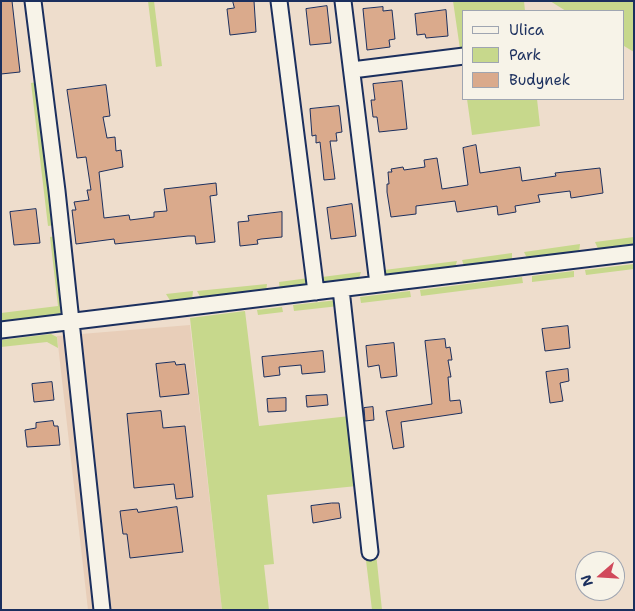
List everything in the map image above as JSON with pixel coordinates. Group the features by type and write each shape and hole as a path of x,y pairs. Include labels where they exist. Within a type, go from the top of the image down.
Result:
{"street":[{"path":"33,1 102,610"},
{"path":"279,1 316,292"},
{"path":"343,1 378,284"},
{"path":"352,70 462,56"},
{"path":"1,330 634,253"},
{"path":"341,289 370,552"}],"shaded area":[{"path":"190,325 222,610 88,610 57,336"}],"green space":[{"path":"148,1 154,1 162,66 156,67"},
{"path":"453,1 524,1 525,10 462,10 462,49 460,49"},
{"path":"550,1 634,1 634,52 625,47 625,10 564,10"},
{"path":"37,82 55,225 48,226 31,83"},
{"path":"467,100 537,100 540,126 472,135"},
{"path":"56,236 63,313 60,316 1,324 1,313 58,306 50,237"},
{"path":"634,237 634,246 599,251 595,242"},
{"path":"580,244 579,253 528,260 524,252"},
{"path":"512,253 512,261 464,266 462,260"},
{"path":"457,261 455,268 386,277 384,270"},
{"path":"634,264 634,269 586,275 585,270"},
{"path":"574,271 574,277 532,282 532,276"},
{"path":"361,272 358,281 324,285 322,277"},
{"path":"522,277 523,283 421,296 420,290"},
{"path":"309,278 310,287 280,291 279,282"},
{"path":"267,284 266,292 202,300 197,291"},
{"path":"193,291 192,300 171,302 166,294"},
{"path":"410,291 411,297 361,303 360,297"},
{"path":"338,300 339,306 294,311 293,305"},
{"path":"339,306 369,486 382,610 372,610 357,486 267,495 274,564 264,565 269,610 222,610 190,318 245,311 259,426 350,416"},
{"path":"282,307 283,312 258,315 257,310"},
{"path":"51,334 57,337 58,348 47,342 1,347 1,340"}],"building":[{"path":"1,1 12,1 20,72 1,74"},
{"path":"233,1 254,1 256,32 230,35 227,9 234,8"},
{"path":"327,6 331,43 310,45 306,9"},
{"path":"383,7 383,11 392,10 395,39 389,40 390,47 367,50 363,9"},
{"path":"446,10 448,36 426,38 425,34 417,35 415,14"},
{"path":"402,81 407,129 379,132 377,117 373,117 371,100 375,100 373,84"},
{"path":"106,85 110,116 103,117 107,138 115,137 116,151 121,150 123,167 99,172 104,218 129,215 130,220 154,217 154,212 167,211 164,189 216,183 217,195 210,196 215,242 196,244 195,236 188,236 115,244 114,239 76,244 72,210 76,210 74,202 89,200 87,190 91,190 86,157 77,158 67,90"},
{"path":"339,106 342,132 336,133 337,141 330,141 335,179 324,180 320,142 316,143 316,135 312,136 310,109"},
{"path":"476,145 480,173 520,167 522,181 556,176 555,173 600,168 603,193 571,198 570,191 538,195 540,202 515,206 516,212 498,215 497,206 457,212 455,201 416,206 416,214 391,217 387,184 389,184 388,172 392,172 391,169 403,167 404,170 425,167 424,160 437,158 442,189 468,185 463,148"},
{"path":"352,204 356,236 331,239 327,208"},
{"path":"36,209 40,243 14,245 10,212"},
{"path":"282,212 282,237 261,239 257,240 258,244 240,246 238,222 249,221 248,216"},
{"path":"568,326 570,348 545,351 542,329"},
{"path":"445,339 446,348 450,347 452,360 448,360 451,377 448,377 450,401 460,400 462,413 401,422 404,447 393,449 386,411 432,404 425,341"},
{"path":"394,343 397,376 381,378 379,365 368,367 366,346"},
{"path":"323,351 325,372 302,374 301,365 279,367 280,375 264,377 262,357"},
{"path":"175,362 176,365 185,364 189,394 160,397 156,364"},
{"path":"568,369 569,381 560,383 563,401 550,403 546,372"},
{"path":"52,382 54,400 34,402 32,384"},
{"path":"327,395 328,405 307,407 306,396"},
{"path":"286,398 286,411 268,412 267,399"},
{"path":"373,407 374,420 365,421 364,408"},
{"path":"161,411 163,428 185,426 193,497 176,499 174,484 134,488 127,414"},
{"path":"53,421 54,426 58,426 60,445 27,447 25,430 36,428 36,423"},
{"path":"339,503 341,518 313,523 311,506"},
{"path":"177,507 183,552 130,558 127,534 123,534 120,511 137,509 138,512"}]}
